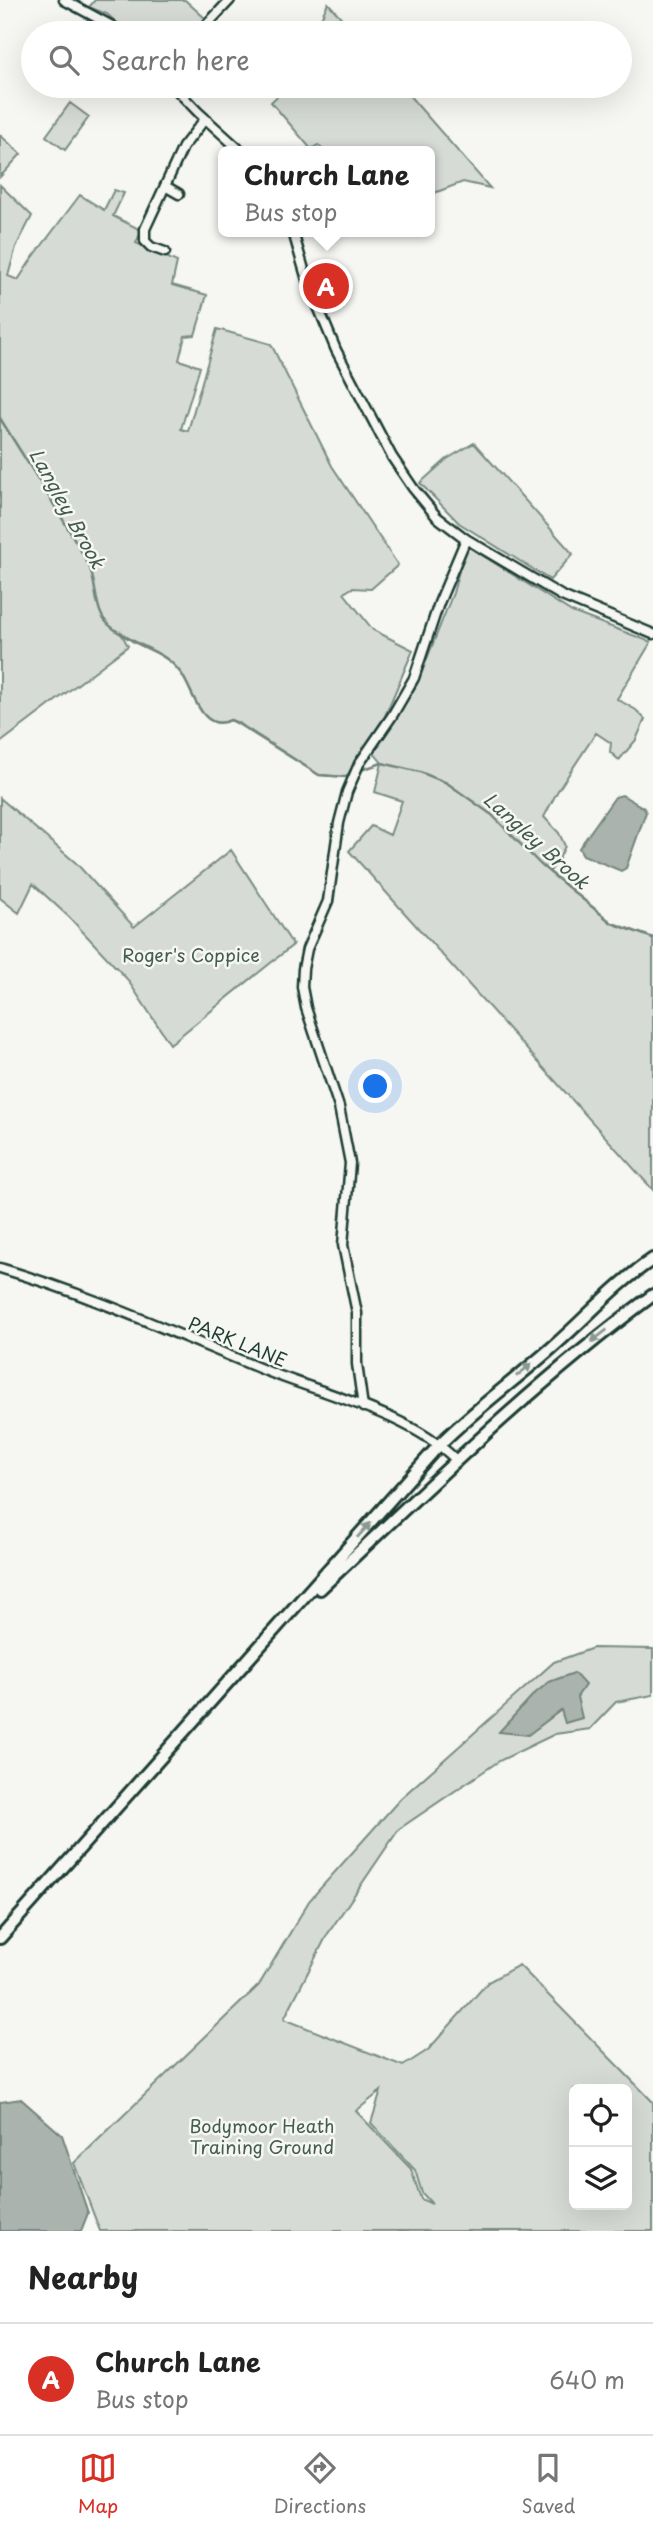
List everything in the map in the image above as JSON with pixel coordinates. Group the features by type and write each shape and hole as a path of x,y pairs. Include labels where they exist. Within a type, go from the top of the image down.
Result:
{"main road":[{"path":"0,1938 440,1444 469,1415 552,1348 623,1281 653,1259"},
{"path":"270,1636 456,1460 562,1366 653,1295"}],"street":[{"path":"64,0 103,21"},
{"path":"211,21 230,0"},
{"path":"185,98 235,146"},
{"path":"165,252 151,247 143,236 183,147 205,119"},
{"path":"165,186 179,194"},
{"path":"295,237 319,313 336,350 392,457 413,488 438,517 466,539 562,596 653,634"},
{"path":"363,1407 357,1364 357,1313 343,1245 350,1163 340,1107 306,1008 302,987 303,970 307,949 328,901 339,823 347,792 359,764 414,678 439,603 466,539"},
{"name":"PARK LANE","path":"0,1268 87,1296 363,1407 440,1444 456,1460"}],"green space":[{"path":"95,0 185,0 206,19 115,21 107,14 89,7"},
{"path":"328,3 344,21 320,21"},
{"path":"275,98 411,98 490,188 463,182 435,193 435,146 308,146 271,102"},
{"path":"70,103 89,117 65,150 46,136"},
{"path":"0,135 21,154 0,177"},
{"path":"0,185 32,216 16,247 8,276 18,280 80,195 104,210 114,190 124,193 113,216 139,229 141,232 136,243 177,262 172,285 207,295 195,335 185,336 179,360 200,367 181,429 188,431 217,329 271,344 332,466 398,565 371,589 352,588 344,593 373,630 413,650 385,716 346,777 319,775 231,720 221,723 212,721 199,709 182,674 168,660 132,641 120,631 128,646 0,743"},
{"path":"474,443 573,554 550,580 459,523 420,483 447,459"},
{"path":"466,545 572,612 651,642 617,699 645,719 636,740 619,760 610,752 611,743 596,733 557,792 544,817 559,833 565,846 549,872 612,923 653,938 653,1190 349,851 371,826 390,835 402,801 375,792 382,763 374,753 417,684 453,593"},
{"name":"Roger's Coppice","path":"0,798 76,863 134,927 231,850 293,945 170,1044 127,979 70,918 33,884 19,913 0,898"},
{"name":"Bodymoor Heath Training Ground","path":"593,1648 653,1649 653,1695 616,1702 590,1729 555,1734 499,1761 399,1829 327,1935 284,2019 403,2066 428,2050 488,1982 519,1965 653,2102 653,2231 100,2231 74,2163 259,1985 309,1901 401,1798 554,1662","holes":["381,2091 371,2123 415,2170 422,2193 432,2204 421,2199 411,2169 356,2111"]}],"shaded area":[{"path":"622,795 644,808 646,812 626,868 621,871 583,855 579,848 615,797"},
{"path":"574,1673 585,1685 577,1697 582,1718 565,1723 561,1710 528,1735 499,1732 533,1695 549,1682"},
{"path":"21,2099 62,2135 88,2213 81,2231 0,2231 0,2102"}],"waterway":[{"name":"Langley Brook","path":"0,418 88,564 99,610 106,622 121,634 172,663 184,678 198,707 211,721 220,723 230,720 238,723 319,775 346,777 352,774"},
{"name":"Langley Brook","path":"358,771 382,763 420,772 447,783 492,815 541,865 612,923 653,938"}],"place":[{"name":"Church Lane","path":"326,286"}]}
